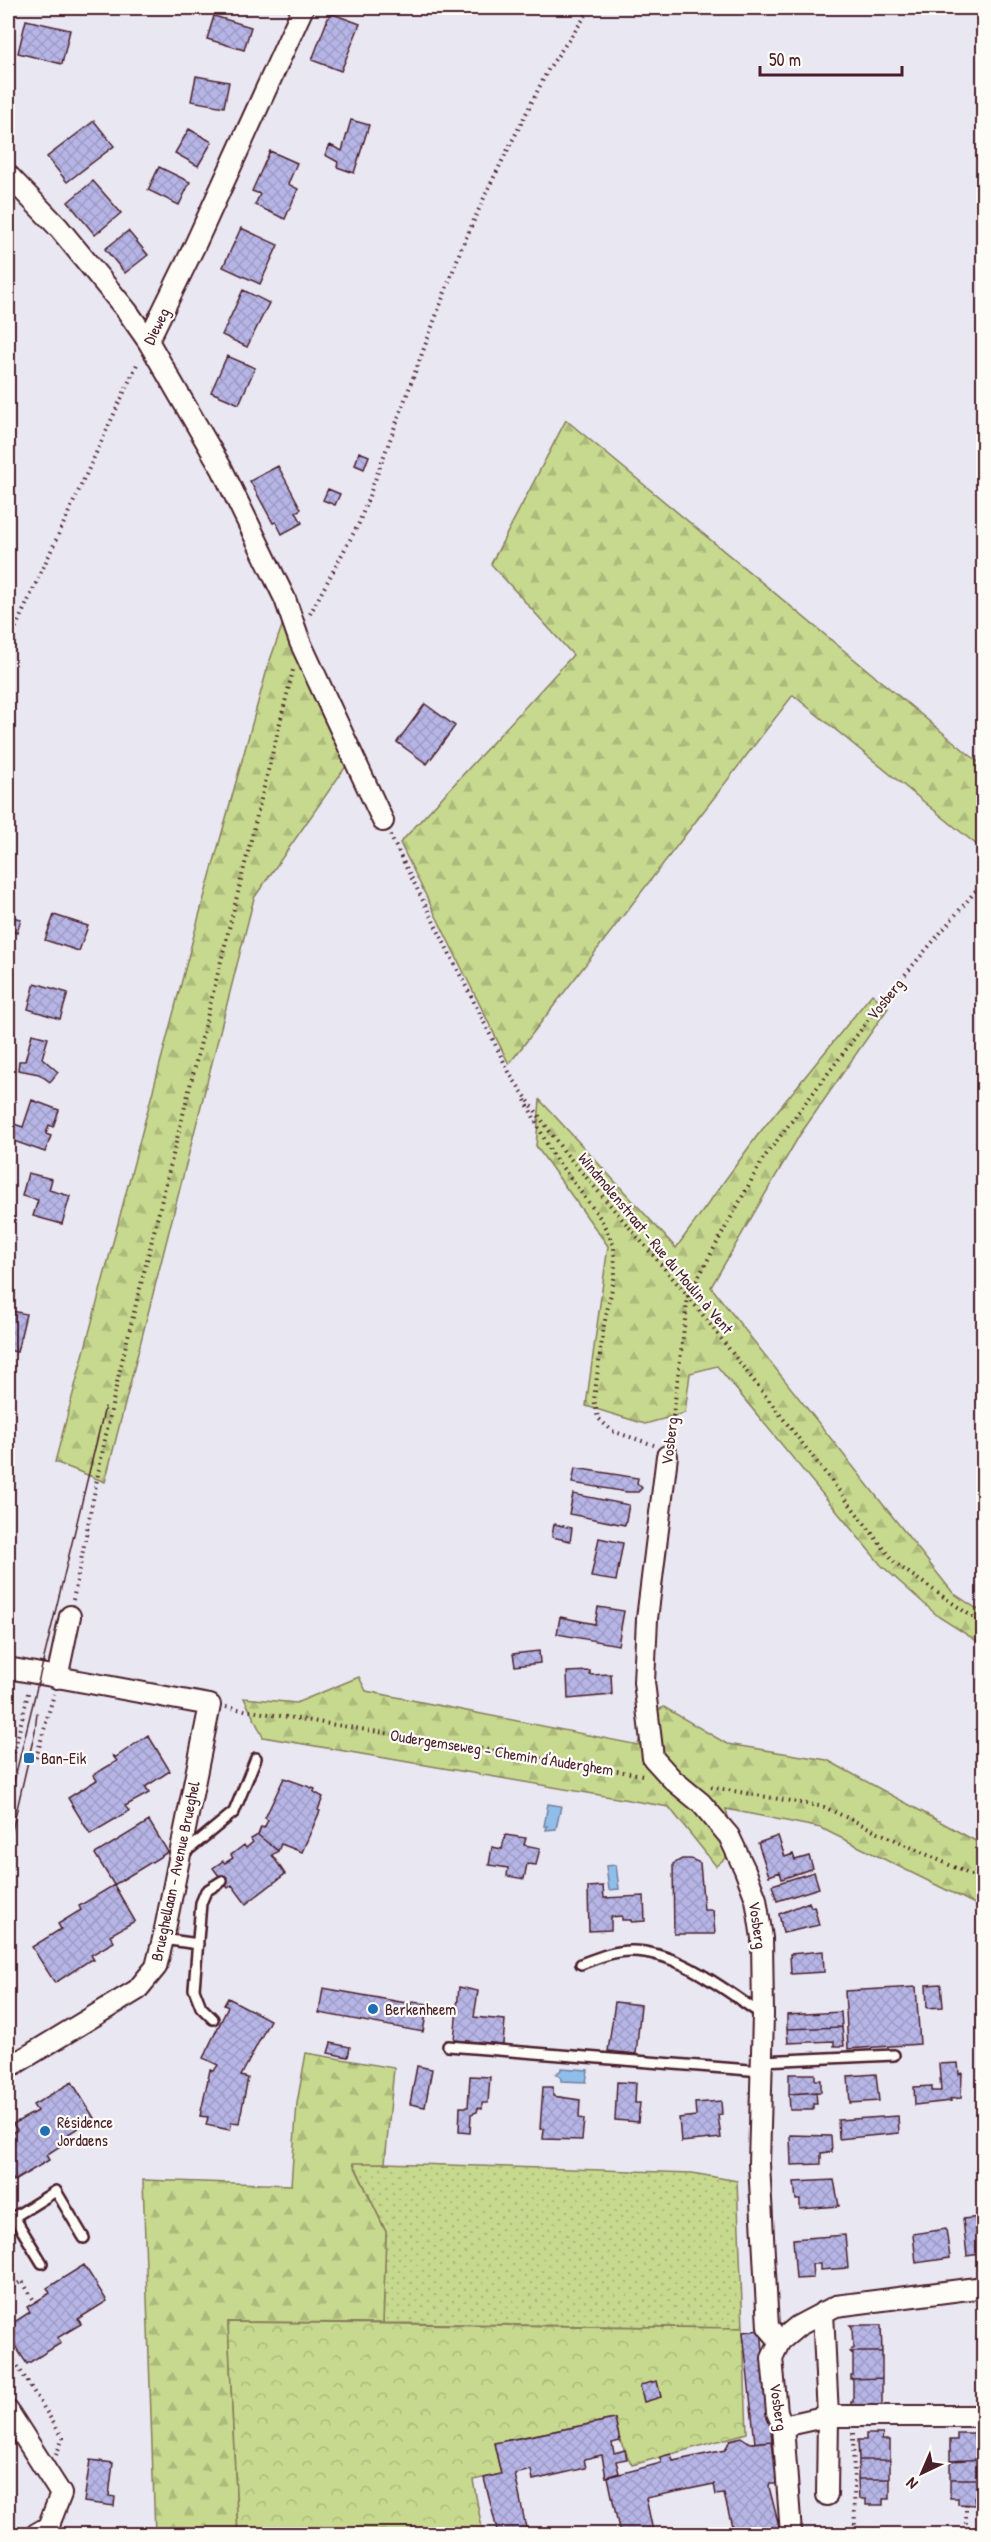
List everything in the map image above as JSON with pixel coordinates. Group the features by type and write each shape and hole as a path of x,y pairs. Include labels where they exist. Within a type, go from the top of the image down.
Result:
{"street":[{"name":"Dieweg","path":"148,341 195,245 303,8"},
{"path":"8,175 58,228 127,311 148,341 222,469 285,600 300,642 383,821"},
{"name":"Vosberg","path":"668,1451 647,1619 644,1682 653,1758 673,1780 701,1803 729,1836 756,1899 762,1938 763,2015 759,2164 768,2327 780,2341 772,2358 777,2412 783,2426 791,2535"},
{"path":"57,1678 70,1616"},
{"path":"8,1668 210,1705"},
{"name":"Brueghellaan - Avenue Brueghel","path":"8,2068 137,1990 156,1967 210,1705"},
{"path":"780,2341 798,2326 836,2306 984,2287"},
{"path":"823,2312 828,2416 827,2495"},
{"path":"8,2411 61,2494 48,2527 36,2535"},
{"path":"783,2426 828,2416 984,2416"}],"lane":[{"path":"180,1856 234,1812 256,1758"},
{"path":"213,2019 201,2007 194,1989 201,1903 206,1891 222,1881"},
{"path":"163,1939 198,1944"},
{"path":"581,1964 610,1953 632,1950 663,1957 701,1973 763,2015"},
{"path":"448,2046 762,2066 894,2055"},
{"path":"42,2263 11,2217 56,2191 84,2238"}],"path":[{"path":"70,1616 96,1490 99,1460 118,1380 307,620 359,523 461,249 489,187 549,68 591,8"},
{"name":"Dieweg","path":"8,644 148,341"},
{"name":"Windmolenstraat - Rue du Moulin à Vent","path":"383,821 497,1050 562,1149 687,1296 896,1564 984,1625"},
{"name":"Vosberg","path":"668,1451 687,1296 763,1159 882,1002 984,881"},
{"path":"520,1088 552,1154 601,1219 614,1246 615,1275 604,1325 594,1399 598,1418 612,1431 668,1451"},
{"path":"14,1753 32,1673"},
{"path":"36,1758 57,1678"},
{"name":"Oudergemseweg - Chemin d'Auderghem","path":"210,1705 673,1780"},
{"path":"708,1786 824,1807 984,1881"},
{"path":"8,2290 22,2281 35,2302"},
{"path":"8,2351 63,2438 48,2475"},
{"path":"852,2416 855,2535"},
{"path":"966,2504 966,2535"}],"green space":[{"path":"566,420 983,766 983,850 793,695 509,1064 400,843 573,655 491,564"},
{"path":"282,626 300,654 349,762 254,898 105,1482 55,1462 199,916 268,666"},
{"path":"872,994 888,1008 799,1136 711,1287 953,1593 983,1613 983,1645 939,1617 881,1565 717,1366 690,1373 685,1413 645,1424 586,1406 608,1246 536,1146 540,1100 676,1248 757,1136"},
{"path":"359,1677 366,1691 638,1745 646,1716 664,1707 727,1744 827,1760 983,1845 983,1908 821,1828 726,1809 736,1849 716,1866 669,1807 263,1737 244,1698 296,1703"},
{"path":"306,2053 394,2068 385,2163 353,2163 386,2232 383,2323 228,2322 238,2534 155,2534 143,2180 291,2185 297,2103"},
{"path":"353,2162 692,2173 737,2181 743,2328 383,2323 386,2232"},
{"path":"228,2322 743,2328 747,2433 632,2465 620,2441 615,2419 494,2443 501,2474 473,2480 483,2534 238,2534"}],"water":[{"path":"548,1804 561,1806 556,1829 546,1830 547,1826 544,1826"},
{"path":"616,1865 619,1889 609,1890 606,1866"},
{"path":"561,2068 588,2070 586,2082 561,2081 556,2074"}],"building":[{"path":"330,13 360,24 341,71 312,60"},
{"path":"214,16 251,27 244,50 207,39"},
{"path":"26,20 70,30 62,64 18,53"},
{"path":"196,76 229,82 224,107 191,101"},
{"path":"351,120 369,125 354,173 337,167 338,162 325,155 330,145 342,151"},
{"path":"94,121 114,146 67,182 47,157"},
{"path":"189,129 212,142 198,166 175,153"},
{"path":"270,151 297,163 288,184 298,189 285,219 255,205 260,194 252,191"},
{"path":"159,167 190,182 179,205 148,190"},
{"path":"93,181 121,213 95,235 68,202"},
{"path":"241,228 278,245 260,284 223,267"},
{"path":"128,231 148,255 125,273 105,249"},
{"path":"243,290 269,303 247,347 222,335"},
{"path":"227,356 255,368 239,404 211,392"},
{"path":"359,452 369,456 364,469 355,465"},
{"path":"278,466 301,509 296,512 302,523 282,534 276,522 273,523 250,481"},
{"path":"328,489 340,494 335,505 323,500"},
{"path":"425,704 455,726 427,764 397,742"},
{"path":"54,915 88,926 79,951 45,940"},
{"path":"8,916 21,919 17,933 8,930"},
{"path":"35,983 68,993 60,1019 28,1009"},
{"path":"32,1034 48,1038 42,1058 58,1072 50,1082 39,1074 18,1070 19,1061 25,1061"},
{"path":"32,1100 59,1110 53,1127 49,1125 46,1134 51,1136 45,1152 8,1139 8,1122 23,1127"},
{"path":"28,1173 52,1179 49,1190 70,1196 62,1224 33,1216 38,1200 22,1196"},
{"path":"8,1310 26,1314 17,1352 8,1350"},
{"path":"575,1468 638,1478 637,1483 642,1488 638,1492 627,1492 572,1483"},
{"path":"573,1494 629,1505 625,1525 569,1514"},
{"path":"554,1524 572,1528 570,1541 552,1537"},
{"path":"599,1538 623,1543 616,1581 591,1577"},
{"path":"598,1607 624,1611 618,1645 557,1634 560,1617 595,1624"},
{"path":"539,1651 540,1663 515,1666 513,1654"},
{"path":"590,1671 590,1675 611,1674 612,1695 568,1699 567,1672"},
{"path":"148,1735 170,1771 145,1787 149,1793 125,1806 129,1811 90,1834 68,1798 97,1780 93,1775 117,1761 113,1756 116,1757"},
{"path":"284,1778 315,1789 314,1792 323,1797 318,1810 320,1811 302,1852 281,1844 278,1851 258,1835 261,1827 264,1828 268,1820 265,1818"},
{"path":"149,1821 168,1852 114,1885 95,1854"},
{"path":"258,1835 278,1851 272,1855 285,1874 246,1904 232,1885 228,1888 213,1868 233,1858 231,1855 244,1845 246,1848 253,1842 251,1839"},
{"path":"505,1835 526,1838 524,1845 540,1848 536,1865 527,1864 524,1879 507,1876 508,1868 489,1865 492,1847 502,1849"},
{"path":"778,1836 785,1857 793,1854 795,1860 809,1856 813,1868 782,1879 780,1872 769,1876 758,1843"},
{"path":"682,1859 691,1859 700,1863 704,1910 713,1910 715,1934 674,1934 673,1864"},
{"path":"814,1872 819,1888 777,1901 772,1885"},
{"path":"114,1885 135,1921 110,1935 114,1942 91,1955 94,1960 90,1960 55,1983 32,1947 61,1929 58,1924 81,1910 79,1906"},
{"path":"603,1886 604,1898 644,1896 645,1921 631,1922 631,1920 622,1920 622,1916 611,1917 611,1930 589,1931 588,1887"},
{"path":"809,1902 811,1907 814,1906 819,1925 783,1933 779,1914"},
{"path":"823,1951 824,1972 791,1974 790,1954"},
{"path":"941,1984 943,2007 927,2008 926,1985"},
{"path":"459,1987 478,1991 474,2017 505,2020 503,2044 454,2040"},
{"path":"916,1987 920,2044 848,2049 845,1991"},
{"name":"Berkenheem","path":"323,1988 412,2004 412,2002 428,2004 423,2032 319,2013"},
{"path":"228,1998 270,2020 241,2076 248,2078 239,2123 232,2122 230,2130 206,2125 208,2117 200,2116 210,2070 214,2071 218,2065 203,2058 228,2007 224,2005"},
{"path":"615,2002 641,2005 636,2054 608,2051"},
{"path":"841,2012 842,2027 787,2029 787,2015"},
{"path":"842,2027 844,2046 834,2046 834,2041 788,2043 787,2029"},
{"path":"331,2043 350,2047 348,2057 328,2053"},
{"path":"958,2063 959,2074 962,2073 961,2098 915,2105 914,2087 932,2086 932,2091 941,2091 939,2064"},
{"path":"417,2066 432,2069 425,2107 410,2104"},
{"path":"789,2074 815,2074 815,2080 821,2080 821,2092 789,2094"},
{"path":"876,2074 879,2101 850,2103 848,2076"},
{"path":"470,2076 490,2077 488,2103 482,2103 482,2109 478,2108 477,2112 471,2114 470,2133 459,2132 460,2107 468,2107"},
{"name":"Résidence Jordaens","path":"72,2082 94,2118 65,2136 68,2141 46,2155 49,2160 14,2181 8,2170 8,2135 17,2130 13,2124 37,2111 33,2105"},
{"path":"617,2082 636,2083 635,2103 640,2103 638,2122 615,2120"},
{"path":"543,2087 553,2087 553,2096 580,2100 579,2118 584,2119 582,2140 543,2139 544,2129 540,2129"},
{"path":"816,2092 817,2104 813,2104 813,2110 790,2110 789,2094"},
{"path":"721,2101 722,2114 718,2115 721,2138 681,2142 679,2118 696,2116 695,2103"},
{"path":"898,2116 899,2133 839,2139 838,2120"},
{"path":"790,2135 831,2136 832,2152 821,2153 821,2164 791,2165"},
{"path":"834,2180 839,2206 800,2209 800,2200 796,2200 794,2182"},
{"path":"980,2217 981,2220 984,2219 984,2250 980,2250 980,2254 967,2256 963,2219"},
{"path":"946,2229 950,2258 916,2263 913,2234"},
{"path":"845,2235 848,2268 820,2270 820,2264 812,2264 813,2278 796,2279 793,2239"},
{"path":"84,2265 107,2301 78,2319 81,2324 57,2338 61,2343 27,2364 11,2340 8,2326 30,2312 27,2307 50,2293 47,2288"},
{"path":"850,2325 881,2325 882,2352 850,2352 853,2349"},
{"path":"761,2330 772,2441 755,2443 743,2332"},
{"path":"850,2352 882,2352 882,2378 851,2379 853,2354"},
{"path":"882,2378 882,2406 851,2406 853,2380 851,2379"},
{"path":"657,2381 661,2397 644,2402 640,2385"},
{"path":"615,2419 620,2441 612,2443 614,2453 625,2450 627,2459 616,2461 619,2473 606,2477 602,2455 584,2459 586,2468 533,2480 531,2470 515,2474 526,2528 529,2528 530,2534 498,2534 484,2478 501,2474 494,2443"},
{"path":"957,2433 974,2433 974,2439 982,2439 982,2459 950,2461 950,2440 957,2440"},
{"path":"866,2434 883,2434 882,2440 890,2440 890,2460 859,2460 858,2440 866,2440"},
{"path":"741,2437 750,2443 772,2441 777,2484 770,2484 769,2487 781,2534 734,2534 724,2494 716,2495 714,2484 646,2498 653,2531 657,2530 659,2534 620,2534 608,2477 661,2463 660,2457 671,2454 673,2461 725,2450 730,2440"},
{"path":"982,2459 982,2479 950,2479 950,2461"},
{"path":"90,2460 113,2463 109,2496 115,2497 114,2506 84,2502"},
{"path":"859,2460 890,2460 890,2479 858,2479"},
{"path":"858,2479 890,2479 890,2499 883,2499 883,2505 866,2505 866,2499 859,2499"},
{"path":"950,2479 982,2479 982,2498 974,2498 975,2505 958,2504 958,2498 950,2498"}],"tram line":[{"path":"8,1806 105,1407"},
{"path":"8,1848 35,1731 37,1713"}],"place":[{"name":"Ban-Eik","path":"29,1758"},
{"name":"Berkenheem","path":"373,2009"},
{"name":"Résidence Jordaens","path":"45,2131"}]}
